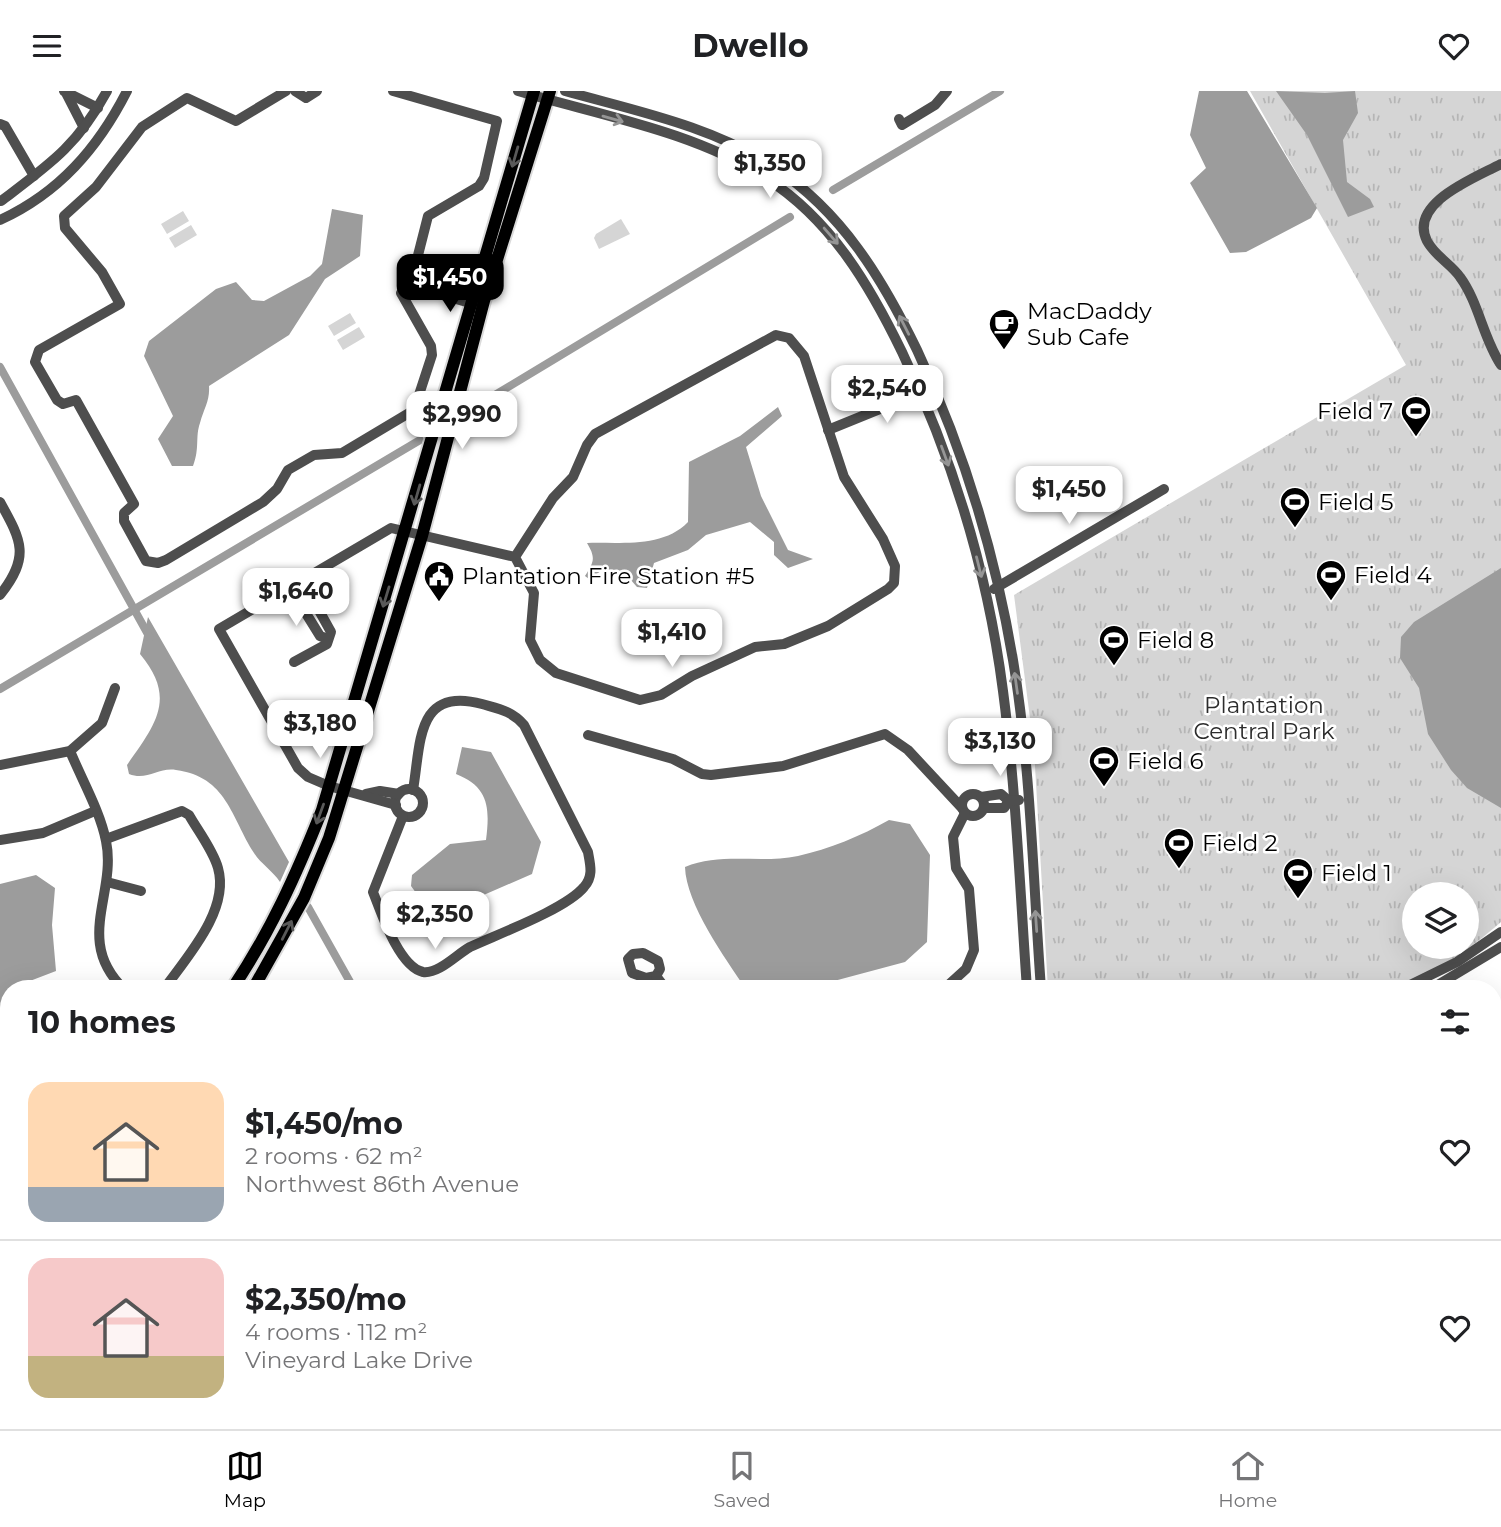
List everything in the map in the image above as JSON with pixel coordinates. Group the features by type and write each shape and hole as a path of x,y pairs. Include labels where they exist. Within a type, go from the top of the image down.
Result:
{"main road":[{"path":"238,980 257,951 288,891 329,786 476,298 533,93"},
{"path":"258,980 304,898 324,854 422,536 476,298 549,95"}],"street":[{"path":"64,91 98,108"},
{"path":"64,91 84,128"},
{"path":"107,91 84,128 57,160 1,201 4,218 46,194 76,167 104,133 127,91"},
{"path":"286,91 236,121 187,98 142,127 96,187 66,212 63,223 102,272 120,305 39,350 35,362 57,400 63,404 76,400 134,504 124,513 124,521 143,557 158,563 263,502 277,489 288,470 314,455 342,453 414,410 432,355 431,346 401,293 423,281 418,273 428,216 479,186 484,178 497,121 393,91"},
{"path":"295,91 306,98 317,92 329,91"},
{"path":"518,91 549,95 695,143 742,164 788,194 826,230 858,271 884,317 920,392 960,499 985,590 1003,690 1026,980"},
{"path":"565,91 690,127 727,141 796,182 835,218 867,259 906,328 934,387 977,506 999,588 1017,686 1040,980"},
{"path":"899,119 902,125 935,105 947,91"},
{"path":"0,124 5,125 34,176"},
{"path":"1501,164 1431,205 1424,218 1423,230 1427,242 1460,276 1501,365"},
{"path":"418,273 476,298 414,288 405,278 418,273"},
{"path":"397,800 413,790 424,726 430,713 442,703 459,698 514,713 524,725 588,852 592,871 584,887 559,905 463,951 433,971 421,972 409,963 391,937 373,892 403,816 397,800 380,791 366,794 329,786 308,777 298,768 219,629 377,533 391,528 515,557 534,593 530,640 540,660 556,673 640,699 661,695 692,675 755,647 784,644 828,626 888,589 894,583 895,566 883,539 852,495 804,356 794,343 782,334 705,372 595,435 587,445 573,477 553,498 515,557"},
{"path":"828,430 934,387"},
{"path":"985,590 999,588 1164,489"},
{"path":"0,502 20,537 19,557 12,580 0,594"},
{"path":"294,662 327,644 331,632 301,578"},
{"path":"289,586 320,636 328,639"},
{"path":"0,765 70,751 102,723 115,688"},
{"path":"588,735 673,759 711,775 783,766 885,734 908,750 964,810 977,815 982,802"},
{"path":"70,751 106,839 107,882 101,896 98,931 102,953 115,980"},
{"path":"403,816 412,817 422,808 420,795 413,790"},
{"path":"949,792 967,795 1004,808 1011,800 1027,799"},
{"path":"954,980 966,969 975,950 969,889 956,869 953,837 967,795"},
{"path":"0,840 43,833 95,811"},
{"path":"106,839 182,811 189,815 218,868 218,903 195,945 170,980"},
{"path":"107,882 141,891"},
{"path":"1420,980 1457,962 1501,932"},
{"path":"1446,980 1501,947"},
{"path":"656,976 659,980"}],"green space":[{"name":"Plantation Central Park","path":"1250,91 1501,91 1501,922 1479,940 1479,882 1402,882 1402,959 1453,959 1414,980 1047,980 1034,749 1014,595 1406,365"},
{"path":"183,211 189,221 167,234 161,224"},
{"path":"621,219 630,234 599,249 594,238 596,234"},
{"path":"191,225 197,235 175,248 169,238"},
{"path":"350,313 356,323 334,336 328,326"},
{"path":"359,327 365,337 343,350 337,340"}],"shaded area":[{"path":"1199,91 1247,91 1317,208 1311,218 1246,252 1230,253 1190,183 1206,168 1190,135"},
{"path":"1276,91 1355,91 1358,113 1343,140 1347,182 1370,199 1374,207 1348,217 1307,135"},
{"path":"332,209 363,215 360,256 325,279 289,335 209,386 193,466 172,466 158,439 173,416 144,356 149,341 216,289 236,282 252,300 264,301 310,276 322,264"},
{"path":"778,407 782,416 746,447 761,496 788,550 813,559 788,568 774,555 774,542 750,522 706,535 688,550 654,563 647,588 637,587 623,571 604,569 589,579 585,576 593,560 587,543 654,540 678,530 688,522 689,462 740,436"},
{"path":"1501,568 1501,808 1467,788 1451,770 1428,734 1419,688 1400,658 1401,637 1414,622"},
{"path":"148,617 289,862 280,882 257,857 226,801 206,781 176,770 142,776 129,774 127,765 154,723 160,698 158,684 140,654"},
{"path":"462,747 491,752 541,842 532,874 463,904 438,923 411,886 412,875 450,844 486,840 488,818 485,800 475,785 456,774"},
{"path":"889,820 910,824 930,855 927,942 905,962 838,980 740,980 699,914 687,882 685,867 712,860 798,856 821,850"},
{"path":"36,875 55,888 52,925 56,971 32,980 0,980 0,884"}],"waterway":[{"path":"833,190 1000,91"},
{"path":"465,413 790,217"},
{"path":"0,367 150,638"},
{"path":"0,689 420,440"},
{"path":"308,907 349,980"}],"place":[{"name":"MacDaddy Sub Cafe","path":"1004,351"},
{"name":"Field 7","path":"1416,438"},
{"name":"Field 5","path":"1295,529"},
{"name":"Field 4","path":"1331,602"},
{"name":"Plantation Fire Station #5","path":"439,603"},
{"name":"Field 8","path":"1114,667"},
{"name":"Field 6","path":"1104,788"},
{"name":"Field 2","path":"1179,870"},
{"name":"Field 1","path":"1298,900"}]}
